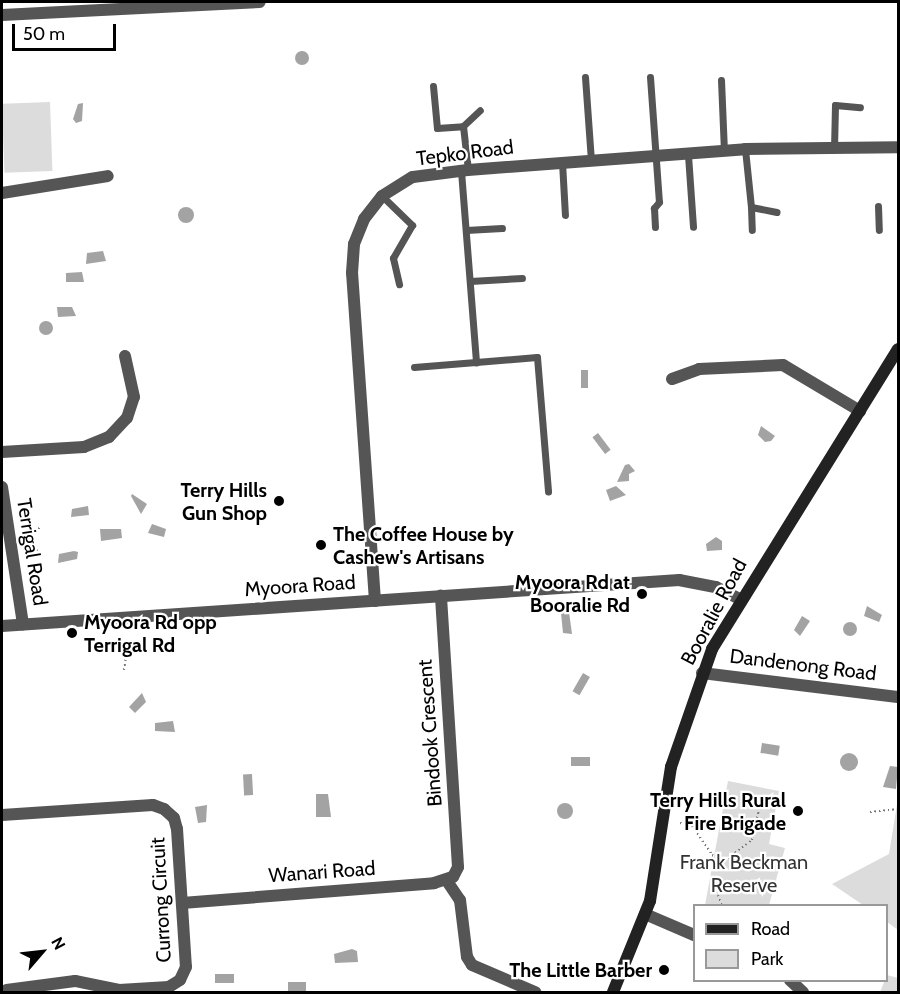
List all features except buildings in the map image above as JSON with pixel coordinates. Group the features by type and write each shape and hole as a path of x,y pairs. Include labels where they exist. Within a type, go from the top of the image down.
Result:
{"street":[{"path":"2,15 260,2"},
{"name":"Tepko Road","path":"375,601 352,273 354,244 364,219 382,196 413,177 464,170 724,151 898,147"},
{"path":"2,193 108,176"},
{"name":"Booralie Road","path":"613,993 645,914 653,887 671,767 702,673 741,600 898,349"},
{"path":"2,452 84,447 109,437 127,418 134,397 125,356"},
{"path":"672,379 699,369 783,366 860,411"},
{"name":"Terrigal Road","path":"2,487 23,624"},
{"name":"Myoora Road","path":"2,626 678,580 716,587 741,600"},
{"name":"Bindook Crescent","path":"441,596 458,867 447,881"},
{"name":"Dandenong Road","path":"702,673 898,697"},
{"name":"Currong Circuit","path":"2,815 153,805 164,809 174,818 177,829 186,967 180,980 169,987 119,990 75,981 7,990"},
{"path":"447,881 460,900 467,957 472,965 535,993"},
{"name":"Wanari Road","path":"182,903 447,881"},
{"path":"645,914 693,935"},
{"path":"791,982 803,993"}],"lane":[{"path":"585,77 591,160"},
{"path":"650,77 659,202 654,208 655,227"},
{"path":"721,80 724,151"},
{"path":"433,86 437,128 463,126 480,110"},
{"path":"834,149 835,105 860,107"},
{"path":"463,126 466,230 476,362"},
{"path":"745,150 753,231"},
{"path":"688,154 693,227"},
{"path":"562,162 565,215"},
{"path":"382,196 412,225 393,258 399,284"},
{"path":"878,206 879,230"},
{"path":"751,207 777,212"},
{"path":"466,230 502,228"},
{"path":"470,281 522,278"},
{"path":"414,366 537,357 548,492"}],"path":[{"path":"37,551 30,532 42,527"},
{"path":"124,670 127,650 141,646"},
{"path":"680,824 692,826 712,855 724,861 752,840 760,806"},
{"path":"870,812 898,809"},
{"path":"718,895 721,904"}],"green space":[{"path":"50,102 52,171 4,173 2,104"},
{"name":"Frank Beckman Reserve","path":"728,781 779,791 769,844 785,848 769,904 705,904"},
{"path":"898,798 898,930 888,923 888,904 862,904 832,884 889,854"},
{"path":"888,975 898,978 898,992 880,992 884,982 888,982"}],"shaded area":[{"path":"299,51 305,51 309,58 305,65 299,65 295,61 295,55"},
{"path":"83,103 82,121 76,123 73,119 78,104"},
{"path":"186,207 192,209 194,215 192,221 186,223 180,221 178,215 180,209"},
{"path":"103,251 106,261 86,264 87,253"},
{"path":"82,272 84,282 66,282 66,273"},
{"path":"57,307 72,307 76,316 58,317"},
{"path":"46,321 51,323 53,328 51,333 46,335 41,333 39,328 41,323"},
{"path":"581,370 588,370 588,388 581,388"},
{"path":"761,426 775,436 771,441 765,442 758,435"},
{"path":"598,433 611,450 605,454 592,437"},
{"path":"629,464 635,471 629,474 629,481 617,482 625,465"},
{"path":"616,486 626,495 610,501 606,490"},
{"path":"132,494 147,504 141,514 131,496"},
{"path":"88,506 89,515 71,517 72,509"},
{"path":"152,524 166,529 164,537 148,533"},
{"path":"100,529 121,529 122,538 101,541"},
{"path":"716,537 722,541 722,550 707,551 706,544"},
{"path":"78,552 77,559 58,563 59,554"},
{"path":"867,606 882,615 879,622 864,616"},
{"path":"569,612 572,634 563,633 561,613"},
{"path":"802,616 810,621 800,636 794,630"},
{"path":"847,622 853,622 857,629 853,636 847,636 843,632 843,626"},
{"path":"583,673 590,677 579,695 572,691"},
{"path":"142,693 146,702 135,713 129,707"},
{"path":"173,721 175,732 155,731 155,723"},
{"path":"762,743 780,746 778,756 760,753"},
{"path":"849,753 855,756 858,762 855,768 849,771 843,768 840,762 843,756"},
{"path":"571,757 590,757 590,766 571,766"},
{"path":"890,766 898,767 896,789 883,787"},
{"path":"243,774 252,774 253,795 244,795"},
{"path":"316,794 328,794 331,817 316,817"},
{"path":"565,803 571,805 573,811 571,817 565,819 559,817 557,811 559,805"},
{"path":"207,805 206,822 198,823 195,807"},
{"path":"352,949 357,951 358,962 335,963 334,954"},
{"path":"215,974 234,974 234,983 215,983"},
{"path":"288,982 306,982 306,992 288,992"}],"place":[{"name":"Terry Hills Gun Shop","path":"279,501"},
{"name":"The Coffee House by Cashew's Artisans","path":"321,545"},
{"name":"Myoora Rd at Booralie Rd","path":"642,594"},
{"name":"Myoora Rd opp Terrigal Rd","path":"72,633"},
{"name":"Terry Hills Rural Fire Brigade","path":"798,811"},
{"name":"The Little Barber","path":"664,970"}]}
